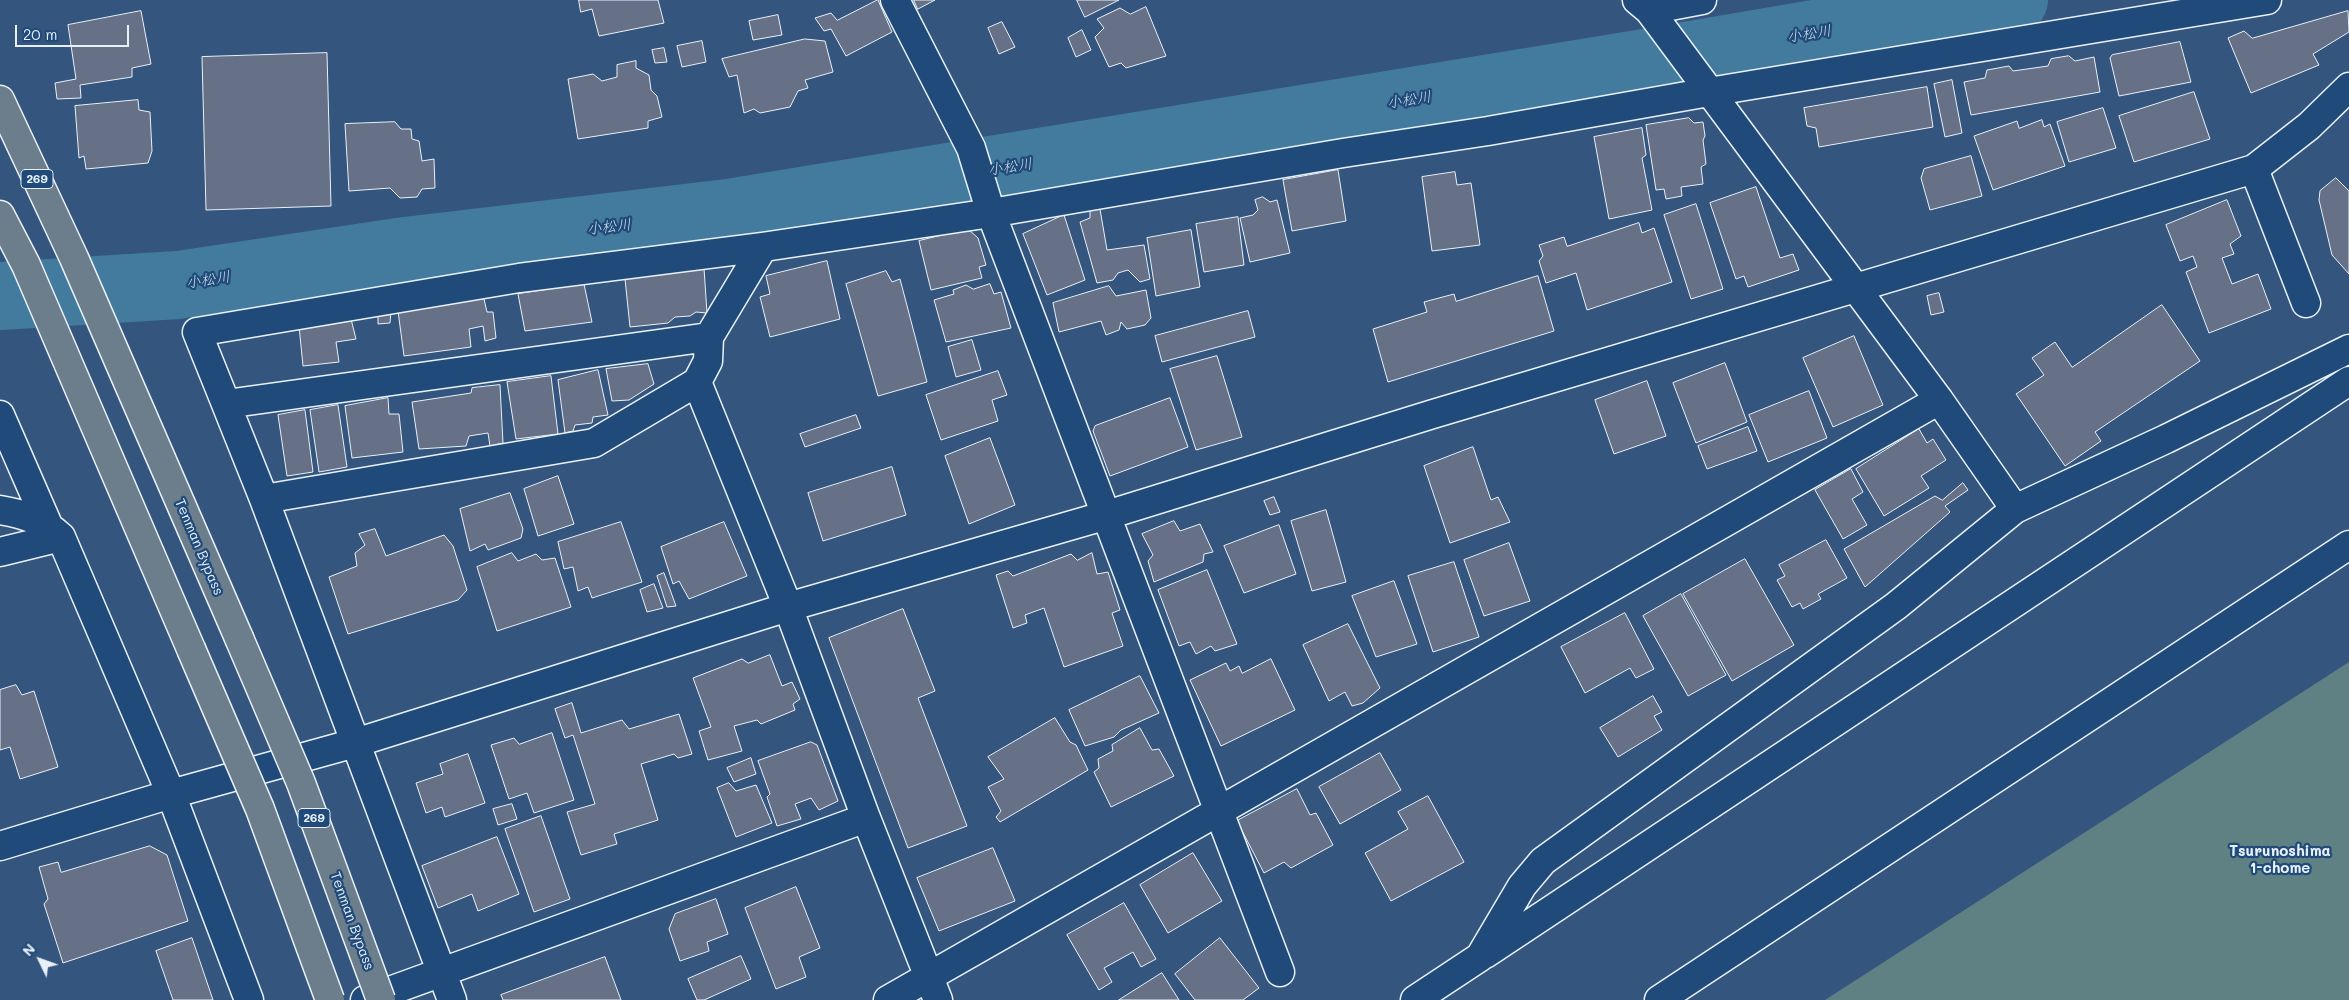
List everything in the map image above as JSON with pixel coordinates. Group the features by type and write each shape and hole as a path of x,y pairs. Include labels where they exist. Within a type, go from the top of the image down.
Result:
{"highway":[{"name":"Tenman Bypass","path":"0,100 74,258 301,783 381,1000"},
{"path":"0,215 26,265 260,809 330,1000"}],"street":[{"path":"895,0 971,148 991,214 1280,972"},
{"path":"1643,5 1702,0"},
{"path":"452,1000 264,500 197,332 519,278 763,247 991,214 1709,92 2267,0"},
{"path":"1643,5 1679,50 1940,400 2015,509"},
{"path":"0,846 172,794 355,743 788,607 1107,515 1442,411 2254,168 2309,126 2349,87"},
{"path":"2254,168 2306,303"},
{"path":"264,500 594,443 697,382 708,361 709,337 763,247"},
{"path":"226,404 709,337"},
{"path":"1480,957 1522,886 1543,861 1896,606 2015,509 2349,349"},
{"path":"1415,1000 2349,381"},
{"path":"697,382 788,607 866,818 934,989"},
{"path":"888,1000 934,989 1220,812 1940,400"},
{"path":"0,416 55,531 172,794 249,1000"},
{"path":"0,510 23,514 55,531"},
{"path":"0,552 55,531"},
{"path":"1659,1000 2349,545"},
{"path":"365,1000 866,818"}],"green space":[{"path":"2349,662 2349,1000 1825,1000"}],"building":[{"path":"579,0 658,0 664,23 599,36 592,9 581,12"},
{"path":"878,0 892,32 846,56 831,29 824,31 815,18 831,13 837,20"},
{"path":"914,0 935,0 918,9"},
{"path":"1077,0 1119,0 1085,17"},
{"path":"1146,7 1166,56 1126,68 1121,63 1109,67 1095,37 1104,28 1097,19 1120,8 1130,14"},
{"path":"141,11 151,64 132,68 132,77 80,85 81,98 57,99 55,83 76,79 68,25"},
{"path":"2348,11 2349,32 2313,54 2319,65 2251,93 2228,38 2244,31 2252,38"},
{"path":"778,15 782,35 753,40 749,21"},
{"path":"1002,22 1015,47 999,54 988,28"},
{"path":"1082,30 1091,50 1076,57 1068,38"},
{"path":"805,39 825,41 833,72 805,80 808,88 798,91 790,107 760,113 754,109 744,113 737,75 729,77 722,59"},
{"path":"702,41 706,62 682,67 677,46"},
{"path":"2180,42 2191,82 2119,96 2110,58 2112,55"},
{"path":"664,48 667,62 655,63 652,50"},
{"path":"327,53 331,206 206,210 202,57"},
{"path":"2069,56 2075,61 2094,57 2100,92 1971,115 1964,82 1985,78 1987,70 2009,66 2013,71 2048,66 2051,59"},
{"path":"636,61 636,68 649,75 651,90 657,96 662,117 648,121 648,128 578,139 568,79 593,74 602,81 617,77 617,65"},
{"path":"1952,80 1962,133 1945,137 1934,84"},
{"path":"1927,87 1933,127 1819,147 1816,128 1807,126 1804,108"},
{"path":"2194,92 2210,139 2134,162 2119,116"},
{"path":"138,100 139,110 150,112 152,151 148,163 86,169 84,156 79,158 75,106"},
{"path":"2103,108 2116,148 2069,162 2057,122"},
{"path":"1689,118 1694,123 1703,122 1706,164 1701,167 1703,184 1681,187 1682,196 1666,199 1664,189 1656,190 1646,125"},
{"path":"2042,120 2044,127 2050,124 2065,166 1993,190 1974,136 2017,121 2019,128"},
{"path":"395,122 401,129 411,129 412,139 419,141 422,161 434,159 435,188 422,189 417,197 400,198 390,188 349,191 345,124"},
{"path":"1642,128 1646,155 1642,158 1652,210 1609,219 1594,137"},
{"path":"1971,156 1982,196 1930,210 1921,178 1924,169"},
{"path":"1338,170 1346,221 1292,231 1283,180"},
{"path":"1455,172 1457,185 1471,183 1480,245 1432,251 1422,177"},
{"path":"2336,178 2349,191 2349,274 2332,255 2319,200 2320,191"},
{"path":"1756,187 1780,258 1793,254 1799,270 1748,287 1744,276 1736,279 1710,203"},
{"path":"1263,197 1270,202 1277,200 1290,253 1250,262 1240,218 1253,215 1258,210 1255,200"},
{"path":"2227,200 2241,236 2230,244 2234,254 2222,258 2232,284 2258,274 2271,309 2209,333 2186,272 2197,267 2193,256 2180,261 2166,225"},
{"path":"1696,204 1723,289 1691,299 1664,215"},
{"path":"1100,209 1107,250 1144,245 1150,279 1140,282 1128,270 1118,273 1113,280 1097,283 1080,222 1090,218 1090,211"},
{"path":"1064,215 1085,280 1047,295 1023,234"},
{"path":"1238,217 1244,265 1204,272 1196,224"},
{"path":"1639,223 1642,233 1654,228 1672,282 1587,310 1576,273 1546,283 1539,261 1543,256 1539,245 1564,237 1567,246"},
{"path":"968,229 978,238 986,265 979,267 982,278 931,290 919,241"},
{"path":"1191,230 1200,287 1156,296 1147,238"},
{"path":"827,261 840,319 770,337 760,297 770,294 766,276"},
{"path":"704,268 707,313 696,312 690,316 675,317 668,323 630,327 625,279"},
{"path":"886,271 892,282 900,279 927,382 878,396 846,284"},
{"path":"1538,276 1554,331 1388,382 1373,329 1427,312 1424,302 1454,294 1456,301"},
{"path":"584,284 592,322 525,331 518,294"},
{"path":"990,284 994,294 1001,292 1011,328 946,342 934,300 954,294 953,290 966,285 973,289"},
{"path":"1109,286 1116,296 1146,290 1151,318 1145,325 1127,329 1121,322 1119,330 1106,335 1101,321 1059,332 1053,303"},
{"path":"1939,293 1944,312 1931,315 1927,296"},
{"path":"484,299 487,312 493,312 496,338 485,341 483,326 469,329 471,347 404,356 398,311"},
{"path":"2162,305 2200,361 2095,432 2101,441 2065,466 2016,394 2044,375 2032,358 2055,342 2072,367"},
{"path":"391,311 390,323 378,324 378,313"},
{"path":"1248,311 1255,337 1162,362 1155,336"},
{"path":"351,319 356,339 336,342 339,362 303,366 299,326"},
{"path":"1854,336 1883,405 1833,427 1803,358"},
{"path":"972,340 981,370 956,377 948,347"},
{"path":"1217,356 1242,437 1196,450 1170,369"},
{"path":"1725,363 1747,422 1696,443 1673,383"},
{"path":"648,364 654,384 629,400 612,401 606,369"},
{"path":"598,370 608,415 593,417 592,423 575,425 573,431 565,433 558,380"},
{"path":"998,371 1007,395 992,400 998,421 941,440 926,395"},
{"path":"551,376 558,434 516,439 507,382"},
{"path":"1647,381 1666,436 1614,454 1595,400"},
{"path":"500,385 503,443 490,446 488,433 469,436 466,446 419,449 412,402 471,393 472,388"},
{"path":"1809,391 1827,438 1768,462 1749,415"},
{"path":"388,398 389,414 399,414 403,452 352,458 345,406"},
{"path":"1170,398 1188,447 1110,476 1093,431 1095,426"},
{"path":"338,405 347,467 319,472 310,410"},
{"path":"305,410 313,472 287,476 278,415"},
{"path":"856,415 861,428 805,447 800,434"},
{"path":"1748,427 1757,451 1707,469 1698,446"},
{"path":"1919,429 1927,443 1933,439 1946,460 1921,476 1929,488 1884,516 1856,469"},
{"path":"990,438 1015,505 969,524 945,456"},
{"path":"1473,447 1491,500 1498,497 1510,522 1450,543 1424,466"},
{"path":"892,467 906,515 823,541 808,493"},
{"path":"1851,469 1863,492 1852,499 1867,525 1843,539 1815,490"},
{"path":"558,476 574,524 538,536 524,489"},
{"path":"1963,483 1968,490 1945,506 1950,512 1865,587 1844,549 1935,496 1942,500"},
{"path":"510,493 523,529 521,538 488,550 485,544 470,551 460,509"},
{"path":"1274,497 1280,512 1270,515 1264,501"},
{"path":"1326,510 1346,582 1312,591 1291,521"},
{"path":"1174,521 1180,531 1200,524 1213,552 1204,554 1203,562 1154,582 1148,561 1153,555 1142,534"},
{"path":"621,522 642,582 592,598 588,587 578,591 573,567 564,569 558,542"},
{"path":"724,522 747,576 689,599 679,581 673,584 661,547"},
{"path":"1279,525 1296,574 1244,593 1224,546"},
{"path":"375,529 386,556 444,535 453,546 467,590 458,600 348,634 329,577 357,566 355,553 365,545 359,534"},
{"path":"1826,540 1847,578 1818,594 1821,599 1803,609 1800,603 1792,607 1777,580 1785,576 1779,565"},
{"path":"1509,543 1530,601 1484,616 1464,560"},
{"path":"512,553 518,561 536,554 542,560 555,558 571,607 497,631 477,567"},
{"path":"1092,553 1097,574 1108,572 1120,610 1112,613 1123,646 1064,667 1044,608 1025,615 1027,623 1013,628 996,575 1008,571 1013,576 1071,554 1077,560"},
{"path":"1745,559 1794,645 1732,681 1683,594"},
{"path":"1454,562 1479,637 1433,652 1408,576"},
{"path":"1207,570 1237,644 1215,651 1211,646 1196,654 1190,642 1179,646 1158,590"},
{"path":"664,573 676,606 667,607 657,576"},
{"path":"1394,581 1417,644 1376,657 1352,596"},
{"path":"654,584 663,608 647,612 640,590"},
{"path":"1681,594 1726,675 1688,696 1643,616"},
{"path":"903,609 935,691 918,698 967,826 908,848 829,638"},
{"path":"1625,613 1654,669 1636,678 1630,668 1585,693 1561,647"},
{"path":"1348,624 1380,688 1363,703 1352,706 1345,692 1329,701 1303,645"},
{"path":"770,655 782,686 792,682 800,699 793,704 795,710 761,724 757,720 734,726 742,751 708,760 699,731 711,727 693,678 742,659 748,663"},
{"path":"1271,659 1295,710 1221,746 1190,680 1226,663 1230,671 1239,666 1242,673"},
{"path":"1140,676 1159,713 1121,730 1114,737 1085,746 1069,710"},
{"path":"16,685 22,695 34,691 58,767 20,779 10,747 0,750 0,690"},
{"path":"1653,696 1662,712 1654,716 1662,730 1618,757 1600,728"},
{"path":"572,703 581,733 622,720 629,729 679,714 692,754 678,758 674,754 641,764 658,820 614,834 617,844 581,855 567,812 595,804 573,735 565,738 555,709"},
{"path":"1055,718 1070,742 1076,745 1088,770 1000,822 996,817 1001,811 988,787 1004,779 988,757"},
{"path":"1140,728 1152,750 1159,749 1174,776 1111,807 1094,772 1099,768 1098,759 1113,751 1112,745"},
{"path":"552,733 574,800 534,813 527,793 509,799 491,745 514,738 519,744"},
{"path":"811,742 817,745 838,801 819,810 811,798 795,804 801,819 777,826 767,797 770,794 758,761"},
{"path":"1380,753 1401,790 1340,824 1319,787"},
{"path":"468,754 485,803 445,817 442,807 426,813 416,783 443,774 440,764"},
{"path":"751,758 756,774 734,782 727,768"},
{"path":"729,783 736,791 756,785 772,823 736,837 717,788"},
{"path":"1297,789 1310,815 1316,813 1333,845 1291,868 1284,862 1264,873 1237,821"},
{"path":"1428,796 1464,862 1391,901 1365,853 1408,829 1398,812"},
{"path":"512,804 517,819 498,825 493,809"},
{"path":"541,816 570,899 534,912 505,829"},
{"path":"497,837 519,894 478,911 472,894 438,908 422,866"},
{"path":"150,846 167,855 188,921 63,963 44,904 48,899 39,867 58,862 61,872"},
{"path":"993,848 1015,901 939,931 917,878"},
{"path":"1193,853 1222,901 1168,933 1140,885"},
{"path":"796,887 820,948 799,957 806,977 776,989 745,908"},
{"path":"716,899 728,934 707,942 709,951 680,961 669,929 675,914"},
{"path":"1124,903 1156,959 1141,967 1133,952 1104,968 1112,982 1099,990 1067,935"},
{"path":"192,938 213,1000 173,1000 156,951"},
{"path":"1220,938 1259,988 1243,1000 1195,1000 1175,974"},
{"path":"741,956 751,979 704,1000 697,1000 688,979"},
{"path":"605,957 621,1000 503,1000 501,995"},
{"path":"1162,973 1179,1000 1119,1000"}],"waterway":[{"name":"小松川","path":"0,296 178,285 397,252 728,213 1638,64 2014,0"}],"district":[{"name":"Tsurunoshima 1-chome","path":"2280,860"}]}
